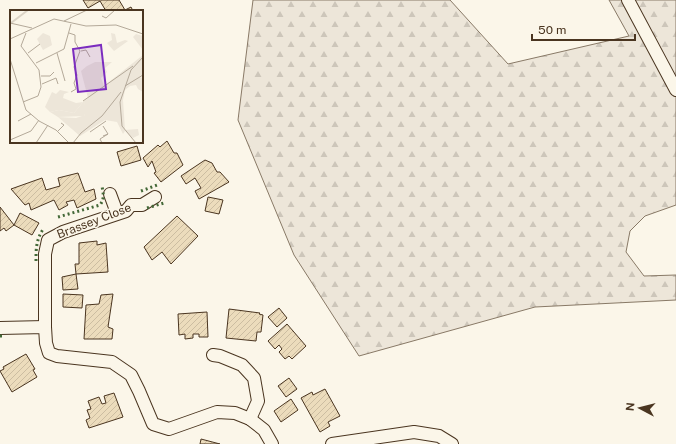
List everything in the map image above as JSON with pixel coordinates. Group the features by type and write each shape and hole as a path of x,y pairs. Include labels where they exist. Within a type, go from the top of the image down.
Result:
{"street":[{"path":"628,0 676,90"},
{"path":"110,194 117,213"},
{"name":"Brassey Close","path":"45,328 45,254 48,240 63,232 126,211 132,205 142,205 155,197"},
{"path":"0,328 45,328 46,343 49,353 57,356 112,362 131,375 153,424 169,429 217,412 235,413 250,419 264,430 272,444"},
{"path":"213,355 220,356 242,365 254,378 258,401 250,419"},
{"path":"332,444 414,432 439,436 452,444"}],"green space":[{"path":"253,0 450,0 508,64 629,36 609,0 676,0 676,205 645,216 630,231 626,252 644,276 676,275 676,300 535,307 359,356 294,255 238,120"}],"building":[{"path":"83,0 119,0 125,10 105,10 100,1 88,8"},
{"path":"131,7 132,10 125,10"},
{"path":"167,141 174,153 177,153 183,165 161,182 154,173 156,172 152,161 148,167 143,158 158,145 160,147"},
{"path":"137,146 141,160 121,166 117,152"},
{"path":"205,160 212,163 217,172 220,172 229,182 199,199 195,191 201,188 195,178 186,184 181,176"},
{"path":"78,173 85,192 94,189 96,199 77,208 74,200 66,202 68,205 59,210 54,200 31,210 29,203 25,205 11,189 42,178 46,190 60,186 58,178"},
{"path":"208,197 223,200 219,214 205,211"},
{"path":"0,207 14,225 6,231 4,228 0,231"},
{"path":"20,213 39,223 32,235 14,225"},
{"path":"177,216 198,236 171,264 162,252 152,260 144,247"},
{"path":"97,241 97,245 106,243 108,272 76,274 75,264 79,264 79,243"},
{"path":"76,274 78,289 63,290 62,277"},
{"path":"63,294 83,295 82,308 63,307"},
{"path":"113,294 108,327 113,329 112,339 84,339 86,305 99,304 101,295"},
{"path":"279,308 287,318 277,327 268,317"},
{"path":"229,309 260,313 259,314 263,315 261,332 257,332 256,341 226,338"},
{"path":"207,312 208,337 199,337 199,334 193,334 193,338 185,339 185,334 179,335 178,314"},
{"path":"287,324 306,346 292,359 289,356 285,359 279,352 282,349 279,345 275,349 268,341"},
{"path":"26,354 35,369 33,370 37,377 12,392 0,371 4,369 3,367"},
{"path":"289,378 297,389 286,397 278,386"},
{"path":"325,389 340,416 328,422 330,426 320,432 301,398 312,392 313,395"},
{"path":"114,393 123,417 89,428 86,420 90,418 87,410 91,409 88,401 99,397 102,404 106,403 104,396"},
{"path":"291,399 298,410 281,422 274,411"},
{"path":"201,439 220,444 200,444"}],"hedge":[{"path":"141,191 157,185"},
{"path":"58,217 100,205 103,198 102,186"},
{"path":"147,208 164,203"},
{"path":"36,261 36,248 41,232 44,228"}]}
